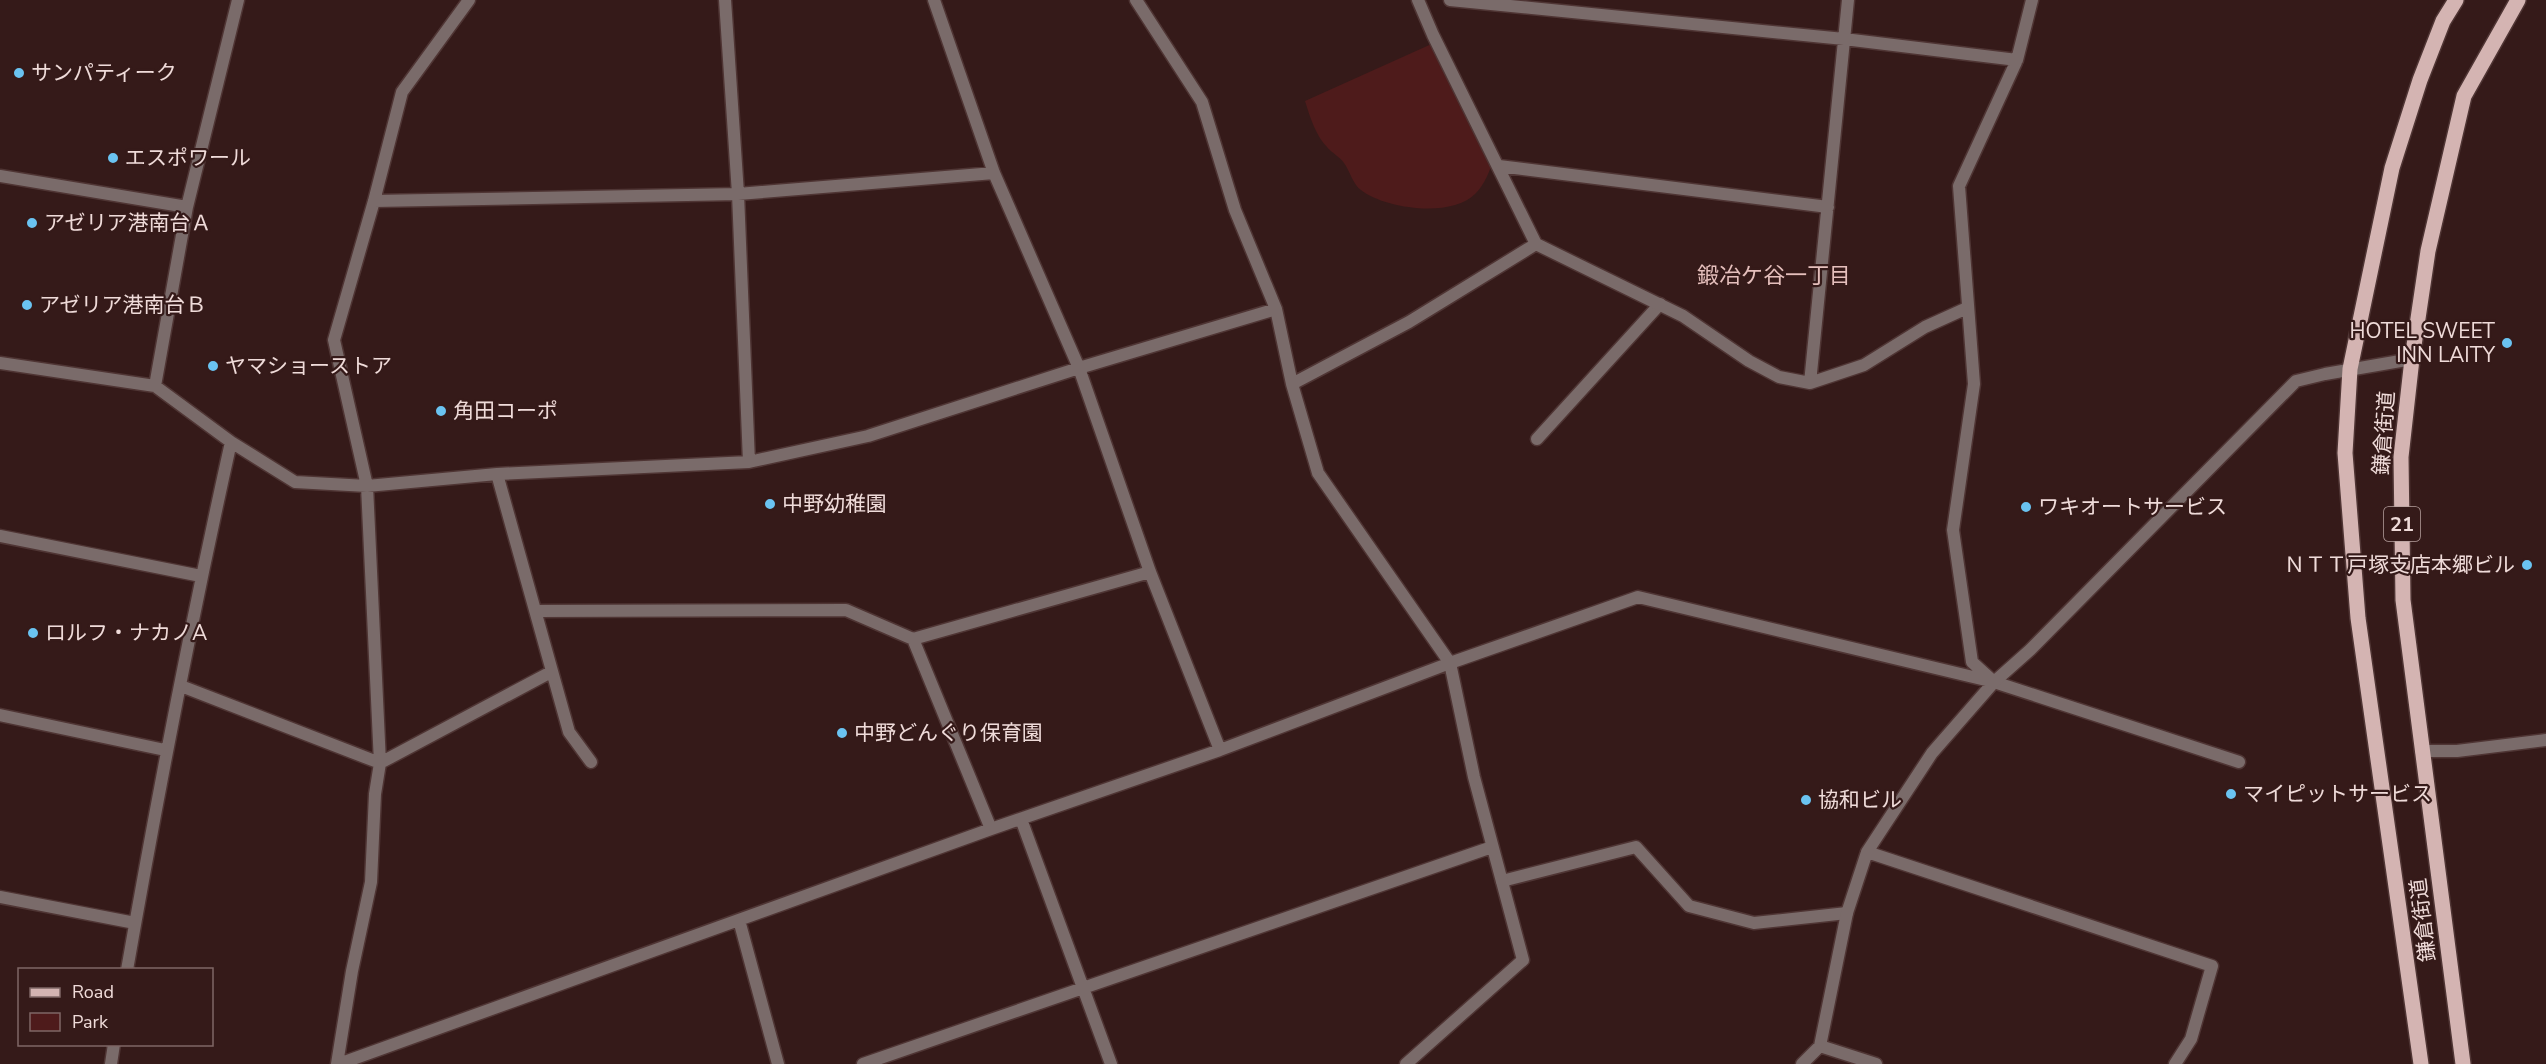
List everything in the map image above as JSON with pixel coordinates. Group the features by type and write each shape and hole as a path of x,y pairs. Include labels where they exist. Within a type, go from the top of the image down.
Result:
{"main road":[{"name":"鎌倉街道","path":"2421,1064 2358,618 2345,453 2350,369 2392,168 2424,70 2443,21 2456,0"},
{"name":"鎌倉街道","path":"2463,1064 2403,600 2401,457 2412,359 2428,251 2464,96 2518,0"}],"street":[{"path":"154,387 187,207 238,0"},
{"path":"469,0 402,92 374,201 334,340 367,486 380,763 375,794 371,882 352,971 338,1064 991,829 1220,750 1450,663 1638,597 1994,682 2239,762"},
{"path":"725,0 738,194 749,462"},
{"path":"934,0 994,172 1079,368 1150,572 1220,750"},
{"path":"1136,0 1202,102 1235,210 1276,309 1292,384 1318,473 1450,663 1474,777 1523,960 1406,1064"},
{"path":"1418,0 1433,36 1536,244 1683,315 1749,361 1779,377 1810,383 1864,365 1926,327 1967,308"},
{"path":"1450,0 1844,39 2017,60"},
{"path":"1810,383 1848,0"},
{"path":"1994,682 1972,662 1953,530 1974,384 1959,186 2017,60 2032,0"},
{"path":"1499,166 1828,207"},
{"path":"374,201 738,194 994,172"},
{"path":"0,176 187,207"},
{"path":"1292,384 1409,322 1536,244"},
{"path":"1537,439 1660,304"},
{"path":"0,363 154,387 231,442 295,482 367,486 497,474 749,462 868,436 1079,368 1276,309"},
{"path":"1802,1064 1820,1047 1847,913 1867,852 1932,753 1994,682 2030,650 2296,381 2412,359"},
{"path":"127,968 165,750 181,686 201,576 231,442"},
{"path":"497,474 569,732 591,762"},
{"path":"0,536 201,576"},
{"path":"536,611 846,610 913,639 1150,572"},
{"path":"913,639 991,829"},
{"path":"181,686 380,763 551,672"},
{"path":"0,716 165,750"},
{"path":"2421,750 2457,751 2546,740"},
{"path":"1021,819 1111,1064"},
{"path":"863,1064 1492,847"},
{"path":"1502,881 1636,847 1689,906 1754,923 1847,913"},
{"path":"1867,852 2212,966 2191,1039 2175,1064"},
{"path":"0,897 135,923"},
{"path":"740,920 778,1064"},
{"path":"111,1064 114,1046"},
{"path":"1820,1047 1876,1064"}],"green space":[{"path":"1436,42 1495,157 1487,177 1475,194 1451,206 1418,208 1372,197 1356,185 1344,163 1323,143 1311,120 1305,101"}],"place":[{"name":"サンパティーク","path":"19,73"},
{"name":"エスポワール","path":"113,158"},
{"name":"アゼリア港南台Ａ","path":"32,223"},
{"name":"アゼリア港南台Ｂ","path":"27,305"},
{"name":"HOTEL SWEET INN LAITY","path":"2507,343"},
{"name":"ヤマショーストア","path":"213,366"},
{"name":"角田コーポ","path":"441,411"},
{"name":"中野幼稚園","path":"770,504"},
{"name":"ワキオートサービス","path":"2026,507"},
{"name":"ＮＴＴ戸塚支店本郷ビル","path":"2527,565"},
{"name":"ロルフ・ナカノA","path":"33,633"},
{"name":"中野どんぐり保育園","path":"842,733"},
{"name":"マイピットサービス","path":"2231,794"},
{"name":"協和ビル","path":"1806,800"}],"district":[{"name":"鍛冶ケ谷一丁目","path":"1774,275"}]}
